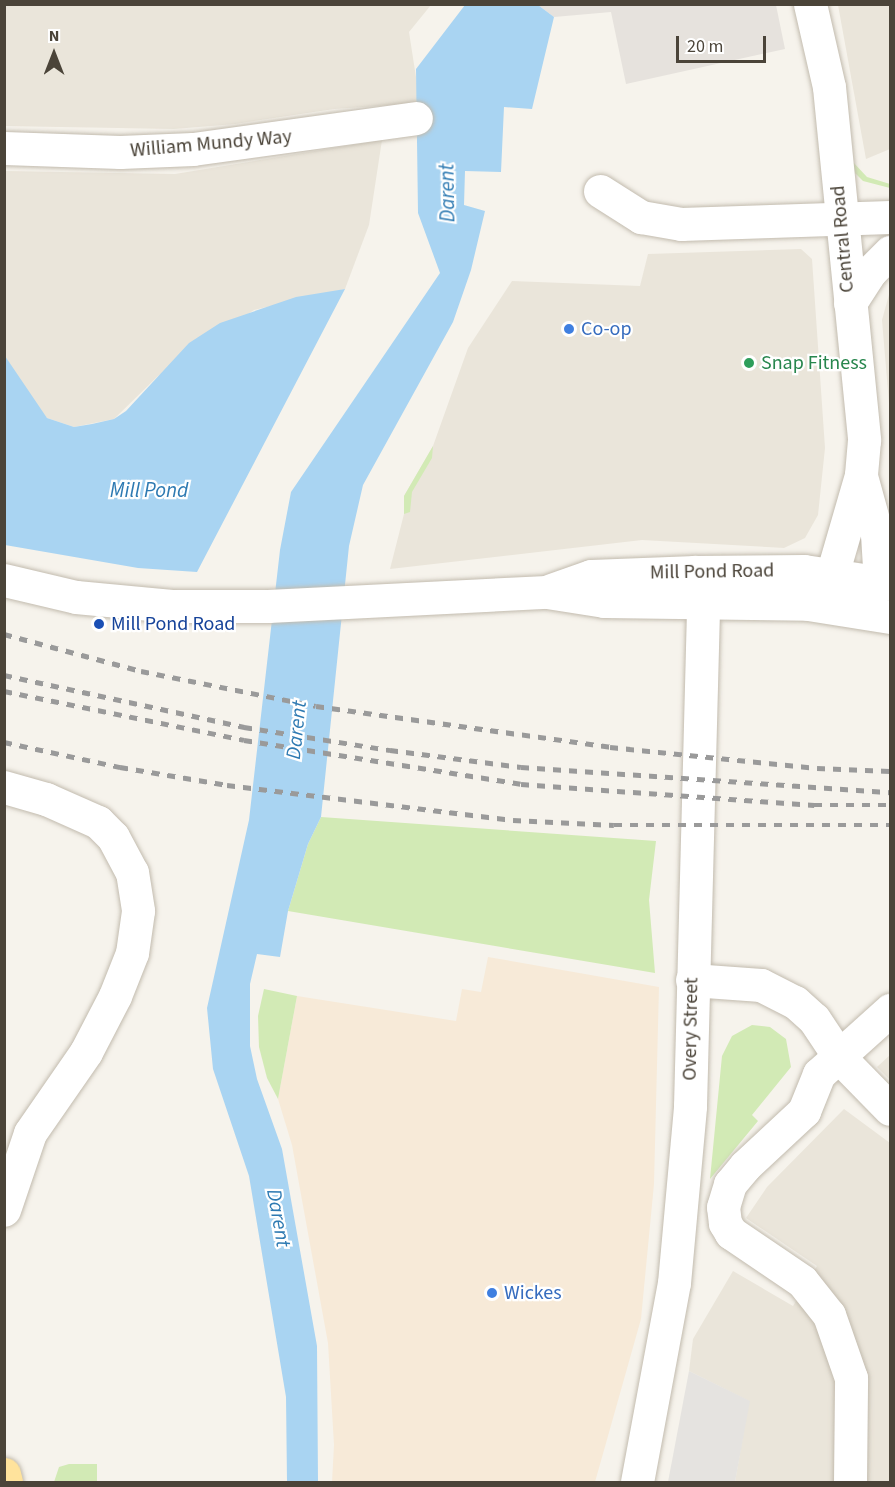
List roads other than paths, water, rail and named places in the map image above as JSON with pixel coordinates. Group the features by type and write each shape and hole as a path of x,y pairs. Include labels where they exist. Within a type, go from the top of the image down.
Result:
{"main road":[{"path":"4,1474 6,1482"}],"street":[{"name":"Central Road","path":"810,4 828,87 864,440 861,475 832,575"},
{"name":"William Mundy Way","path":"4,148 120,152 193,149 416,118"},
{"path":"600,191 641,217 681,224 733,225 891,217"},
{"path":"850,303 871,271 891,252"},
{"name":"Central Road","path":"861,475 877,534 885,584"},
{"name":"Mill Pond Road","path":"4,580 101,600 172,606 268,606 547,592 604,601 804,571 885,584"},
{"path":"832,575 856,610 885,584"},
{"name":"Mill Pond Road","path":"699,586 891,617"},
{"name":"Overy Street","path":"637,1482 674,1284 690,1106 699,586"},
{"path":"4,787 46,799 98,822 113,837 132,872 138,911 132,953 102,1025 17,1143 4,1210"},
{"path":"692,980 761,985 795,1002 814,1019 840,1058 891,1109"},
{"path":"850,1482 851,1378 830,1315 802,1281 731,1233 723,1212 730,1184 797,1119 809,1103 819,1074 840,1058 891,1010"}],"water":[{"name":"Darent","path":"465,5 538,5 554,17 532,109 504,107 501,172 465,171 464,205 485,211 471,270 453,322 363,485 349,546 321,817 308,844 288,911 280,957 257,954 250,984 250,1046 257,1079 282,1149 317,1346 318,1482 287,1482 286,1397 249,1176 213,1069 207,1008 249,820 280,550 291,492 440,273 418,213 416,69"},
{"name":"Mill Pond","path":"345,289 197,572 138,568 5,545 5,356 47,418 74,427 92,424 114,419 126,411 189,343 220,323 296,297"}],"railway":[{"path":"4,634 141,671 316,706 610,747 817,768 890,771"},
{"path":"4,675 244,727 390,750 521,767 890,792"},
{"path":"4,691 244,740 521,784 814,805 890,805"},
{"path":"4,742 120,767 227,785 513,820 614,825 890,825"}],"place":[{"name":"Co-op","path":"569,329"},
{"name":"Snap Fitness","path":"749,363"},
{"name":"Mill Pond Road","path":"99,624"},
{"name":"Wickes","path":"492,1293"}]}
